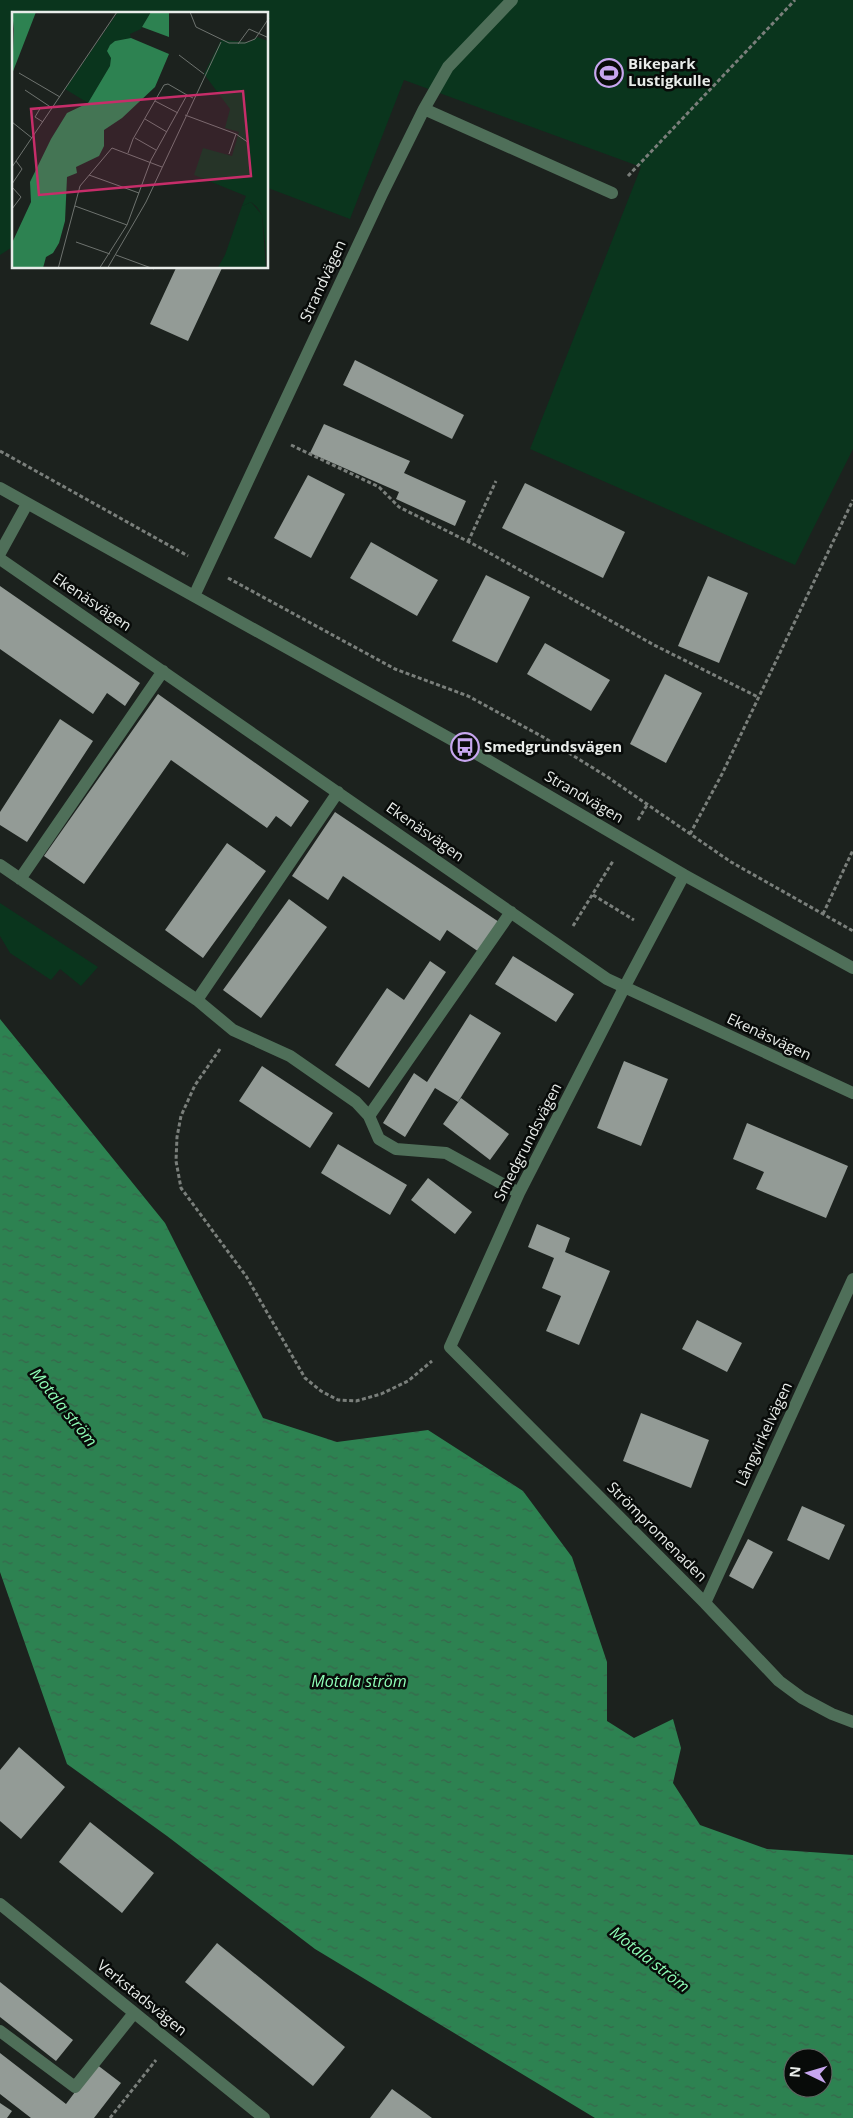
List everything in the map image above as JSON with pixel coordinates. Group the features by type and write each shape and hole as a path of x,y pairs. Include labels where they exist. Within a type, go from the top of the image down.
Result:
{"street":[{"name":"Strandvägen","path":"194,596 382,194 424,110 448,67 512,0"},
{"path":"424,110 612,193"},
{"name":"Strandvägen","path":"0,488 465,747 684,875 853,968"},
{"path":"0,553 27,504"},
{"name":"Ekenäsvägen","path":"0,559 624,988 853,1094"},
{"path":"20,879 163,671"},
{"path":"197,1000 338,792"},
{"path":"0,865 197,1000 233,1030 290,1056 356,1102 369,1116 379,1139 396,1149 446,1153 519,1193"},
{"name":"Smedgrundsvägen","path":"450,1347 519,1193 684,875"},
{"path":"369,1116 511,912"},
{"name":"Långvirkelvägen","path":"705,1603 853,1279"},
{"name":"Strömpromenaden","path":"450,1347 705,1603 779,1681 802,1698 832,1714 853,1722"},
{"name":"Verkstadsvägen","path":"2,1909 264,2118"},
{"path":"0,2031 75,2087 134,2013"}],"path":[{"path":"612,193 795,0"},
{"path":"269,434 379,487 399,507 468,542 654,644 758,697"},
{"path":"468,542 496,481"},
{"path":"690,834 722,774 853,500"},
{"path":"395,669 468,696 551,742 606,776 731,862 853,931"},
{"path":"561,946 646,805"},
{"path":"823,914 853,850"},
{"path":"592,895 654,932"},
{"path":"233,1030 195,1085 181,1116 177,1137 176,1161 181,1188 246,1276 305,1378 321,1391 338,1400 356,1401 381,1394 408,1382 450,1347"},
{"path":"110,2118 170,2042"}],"shaded area":[{"path":"0,0 853,0 853,449 795,565 530,449 641,167 404,80 350,219 269,188 269,12 12,12 12,247 0,255"},
{"path":"0,903 98,967 81,986 60,969 51,980 10,953 0,936"}],"water":[{"name":"Motala ström","path":"0,1019 165,1223 263,1418 337,1442 428,1430 523,1491 572,1557 607,1662 607,1721 634,1738 673,1719 681,1748 673,1783 700,1825 767,1849 853,1855 853,2118 595,2118 315,1949 167,1836 67,1764 0,1572"}],"building":[{"path":"176,269 222,269 188,341 150,324"},
{"path":"355,360 464,415 452,439 343,385"},
{"path":"324,424 410,461 404,473 466,501 455,526 396,499 399,492 310,453"},
{"path":"308,475 345,494 311,558 274,538"},
{"path":"525,483 625,532 603,578 502,528"},
{"path":"371,542 438,580 417,616 350,578"},
{"path":"486,575 530,597 497,663 452,641"},
{"path":"708,576 748,593 719,663 678,646"},
{"path":"0,586 140,683 125,706 107,693 93,714 0,649"},
{"path":"545,643 610,680 591,711 527,674"},
{"path":"665,674 702,693 666,763 630,744"},
{"path":"158,694 309,801 291,827 276,816 267,828 171,760 84,884 44,856"},
{"path":"60,719 93,741 27,842 0,825 0,812"},
{"path":"335,812 499,922 479,952 447,930 440,941 343,876 328,900 292,876"},
{"path":"227,843 266,871 203,958 165,930"},
{"path":"289,899 327,927 261,1018 223,990"},
{"path":"513,956 574,994 556,1022 495,984"},
{"path":"430,961 446,972 369,1088 335,1065 387,988 404,1000"},
{"path":"470,1014 501,1033 458,1102 435,1088 405,1137 383,1123 414,1073 427,1082"},
{"path":"624,1061 668,1079 641,1146 597,1128"},
{"path":"262,1066 333,1113 310,1148 239,1101"},
{"path":"461,1098 509,1134 490,1160 443,1124"},
{"path":"747,1123 848,1166 826,1218 756,1189 764,1172 733,1159"},
{"path":"338,1144 407,1185 390,1215 321,1173"},
{"path":"428,1178 472,1212 455,1234 411,1200"},
{"path":"537,1224 570,1238 565,1252 610,1271 579,1345 546,1331 561,1296 542,1288 554,1258 528,1247"},
{"path":"697,1320 742,1343 727,1372 682,1349"},
{"path":"641,1413 709,1440 691,1488 623,1461"},
{"path":"802,1506 845,1525 829,1560 787,1540"},
{"path":"748,1539 773,1552 753,1589 729,1576"},
{"path":"19,1747 65,1787 21,1839 0,1821 0,1770"},
{"path":"90,1822 154,1873 122,1913 59,1862"},
{"path":"217,1943 345,2047 313,2086 185,1982"},
{"path":"0,1982 73,2040 56,2061 0,2017"},
{"path":"0,2053 66,2104 96,2064 121,2083 94,2118 31,2118 0,2094"},
{"path":"392,2089 432,2118 370,2118"},
{"path":"0,2103 12,2111 7,2118 0,2118"}],"place":[{"name":"Bikepark Lustigkulle","path":"609,73"},
{"name":"Smedgrundsvägen","path":"465,747"}]}
